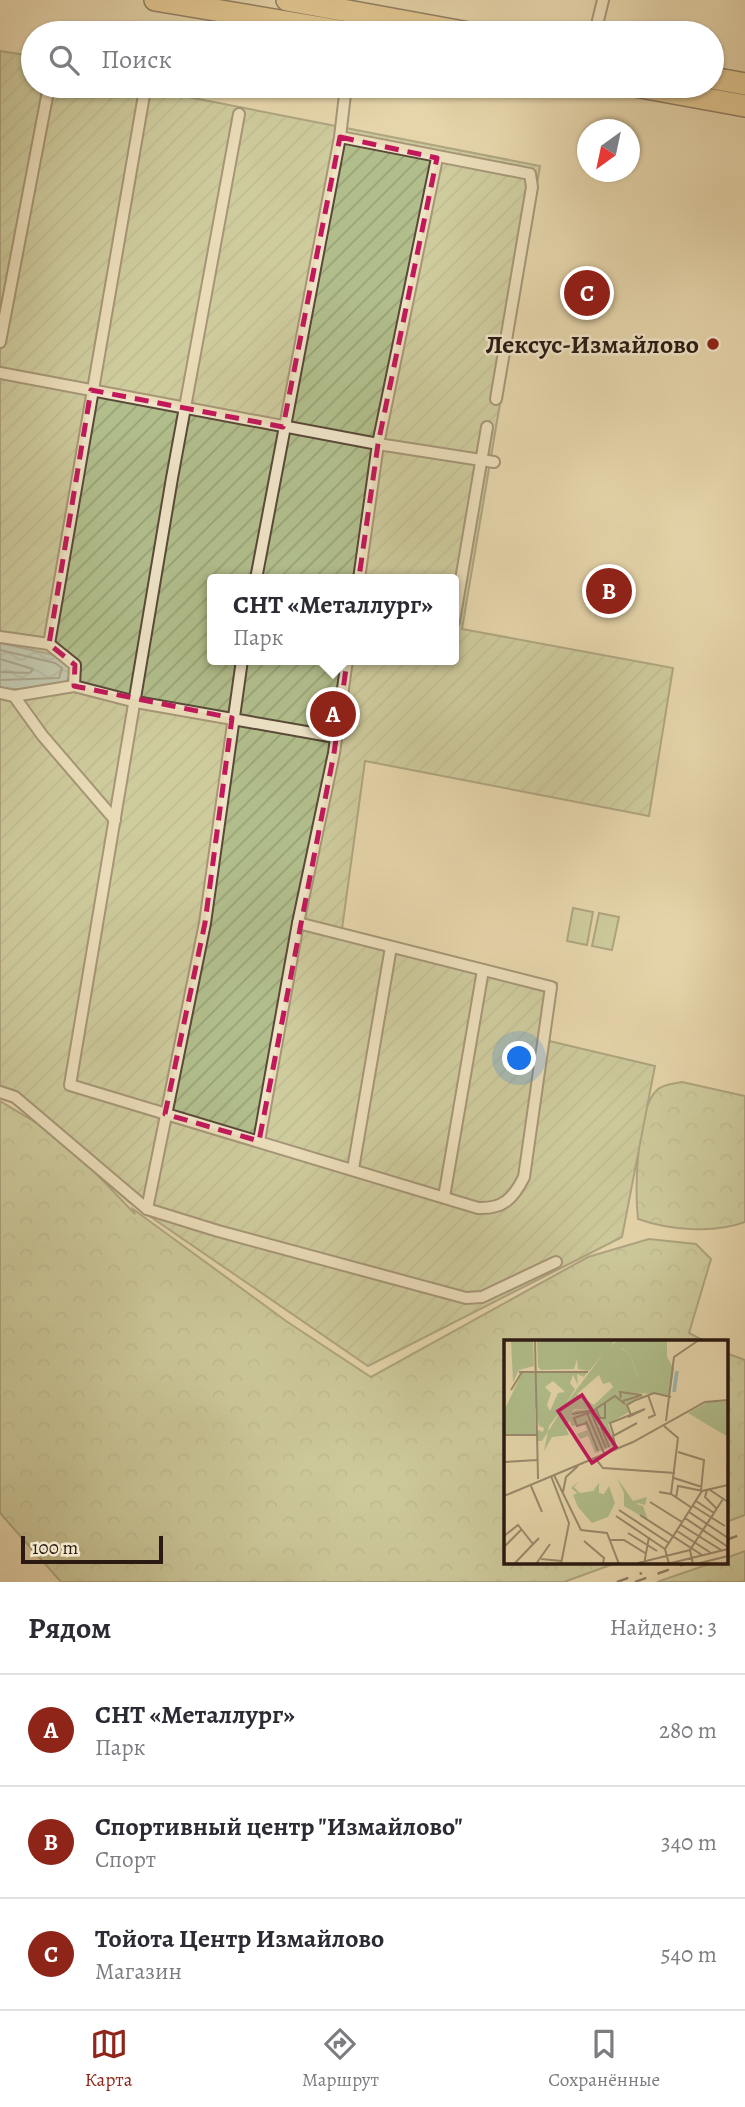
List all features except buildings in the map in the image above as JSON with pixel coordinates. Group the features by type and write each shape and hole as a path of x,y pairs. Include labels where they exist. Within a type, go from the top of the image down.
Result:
{"highway":[{"path":"155,0 279,21"},
{"path":"287,0 403,21"},
{"path":"724,80 745,84"},
{"path":"701,98 745,106"}],"street":[{"path":"598,21 603,0"},
{"path":"0,342 47,98"},
{"path":"49,644 143,98"},
{"path":"257,574 340,138 345,98"},
{"path":"239,114 70,1085 478,1208 495,1209 514,1197 524,1177 551,987 298,923"},
{"path":"340,138 530,174 532,187 525,251 512,330 496,399"},
{"path":"360,574 378,444 437,158"},
{"path":"0,373 283,427 488,461"},
{"path":"459,597 488,461 487,427"},
{"path":"0,637 49,644 75,665 74,686"},
{"path":"147,1209 164,1114 205,923 241,665"},
{"path":"259,1141 346,665"},
{"path":"0,693 13,696 74,686 136,702 335,737"},
{"path":"13,696 42,735 116,820"},
{"path":"353,1169 391,947"},
{"path":"444,1197 484,970"},
{"path":"0,1092 15,1097 147,1209 218,1231 466,1298 482,1297 556,1262"}],"highlighted area":[{"path":"340,137 437,158 378,444 334,753 259,1141 165,1114 205,923 232,718 74,686 75,665 49,644 91,390 283,427"}],"green space":[{"path":"0,51 21,54 21,98 193,98 540,166 462,629 673,668 649,816 365,761 342,929 557,983 545,1040 655,1066 622,1237 368,1366 129,1202 14,1100 0,1096"},
{"path":"573,908 593,912 587,945 567,941"},
{"path":"599,913 619,917 612,950 592,946"},
{"path":"682,1082 745,1096 745,1222 720,1228 692,1229 663,1226 638,1219 638,1151 645,1114 650,1100 659,1088"},
{"path":"0,1101 62,1138 135,1214 133,1209 286,1321 371,1377 588,1257 649,1239 696,1244 711,1259 689,1333 702,1340 504,1340 504,1564 613,1564 564,1582 61,1582 0,1513"},
{"path":"728,1354 745,1360 745,1515 728,1521"},
{"path":"745,1551 745,1582 657,1582 709,1564 728,1564 728,1557"}],"water":[{"path":"0,643 58,656 69,666 69,677 65,682 48,688 0,687"}],"railway":[{"path":"728,1539 745,1533"},
{"path":"635,1582 684,1564"},
{"path":"617,1582 642,1573"}],"place":[{"name":"Тойота Центр Измайлово","path":"587,293"},
{"name":"Лексус-Измайлово","path":"713,344"},
{"name":"Спортивный центр \"Измайлово\"","path":"609,591"},
{"name":"СНТ «Металлург»","path":"333,714"}]}
